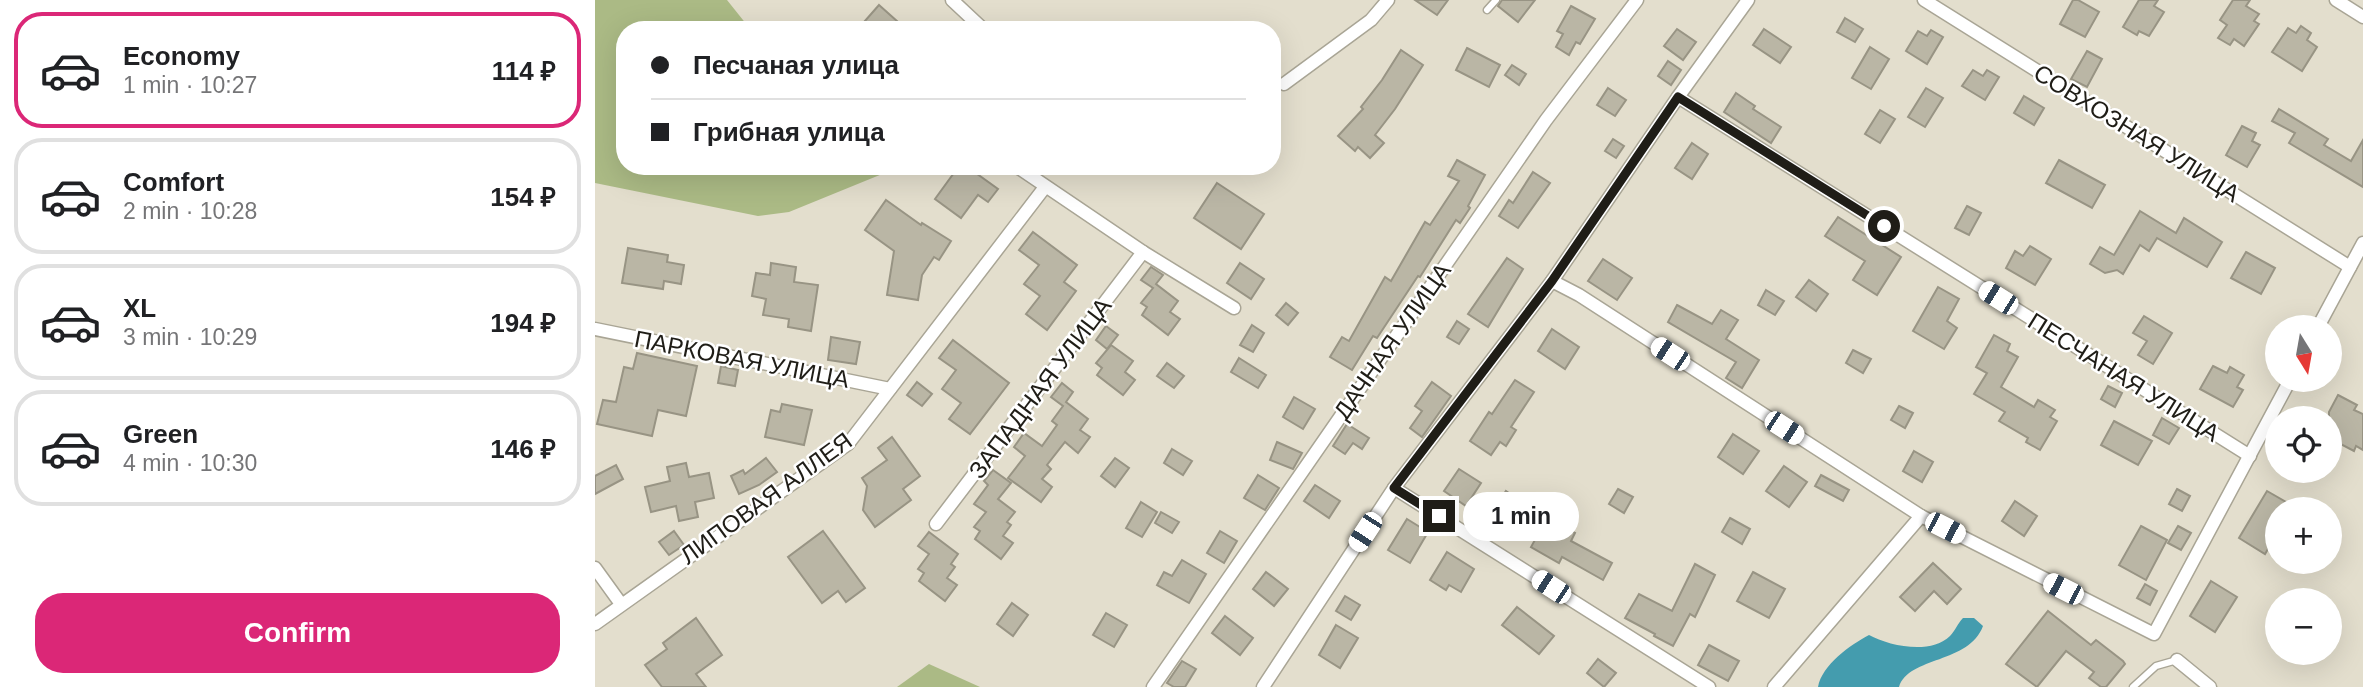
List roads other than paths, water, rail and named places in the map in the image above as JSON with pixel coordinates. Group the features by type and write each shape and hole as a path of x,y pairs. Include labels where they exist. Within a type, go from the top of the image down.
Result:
{"street":[{"path":"952,0 974,21"},
{"path":"1284,84 1371,20 1388,0"},
{"name":"ДАЧНАЯ УЛИЦА","path":"1153,687 1538,131 1637,0"},
{"path":"1263,687 1394,488 1552,281 1748,0"},
{"name":"СОВХОЗНАЯ УЛИЦА","path":"1924,0 2350,267"},
{"path":"2336,0 2363,17"},
{"name":"ПЕСЧАНАЯ УЛИЦА","path":"1678,97 2250,456"},
{"path":"1028,175 1143,252 1234,308"},
{"name":"ЛИПОВАЯ АЛЛЕЯ","path":"595,624 848,444 1045,187"},
{"path":"2324,315 2363,243"},
{"name":"ЗАПАДНАЯ УЛИЦА","path":"936,524 1143,252"},
{"path":"1552,281 1579,295 1921,516 2154,634 2284,392"},
{"name":"ПАРКОВАЯ УЛИЦА","path":"595,329 890,388"},
{"path":"1394,488 1709,687"},
{"path":"1774,687 1921,516"},
{"path":"595,568 621,604"},
{"path":"2177,660 2210,687"}],"lane":[{"path":"1487,10 1496,0"},
{"path":"2133,687 2156,666 2177,660"}],"water":[{"path":"1963,618 1974,618 1983,626 1976,638 1953,654 1914,670 1905,677 1899,687 1818,687 1831,664 1869,635 1898,645 1921,647 1942,642"}]}
